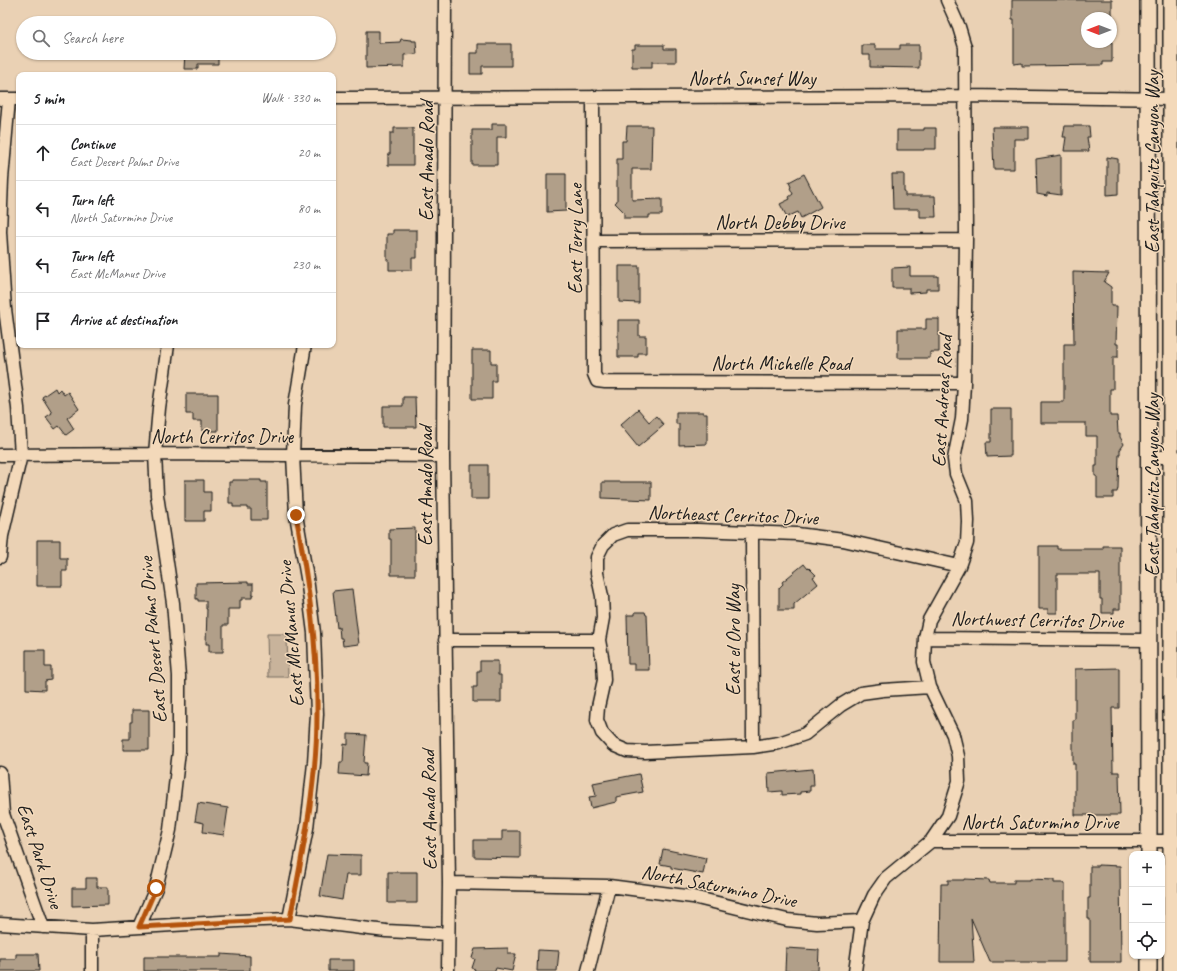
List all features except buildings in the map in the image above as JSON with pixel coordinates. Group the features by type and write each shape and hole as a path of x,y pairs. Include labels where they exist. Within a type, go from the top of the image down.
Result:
{"main road":[{"name":"East Tahquitz Canyon Way","path":"1148,0 1149,847"},
{"name":"East Tahquitz Canyon Way","path":"1171,0 1174,457 1174,841 1171,971"},
{"path":"1149,959 1150,971"}],"street":[{"name":"East Amado Road","path":"445,0 446,97 443,456 449,883 448,971"},
{"name":"East Andreas Road","path":"855,971 862,921 874,895 886,878 931,841 948,816 959,781 958,756 953,735 930,687 924,662 925,638 929,620 960,566 967,543 968,521 967,501 956,474 954,459 962,419 964,382 966,240 965,47 959,27 947,0"},
{"name":"North Sunset Way","path":"336,98 965,96 1172,99"},
{"name":"East Terry Lane","path":"593,97 594,374 597,381"},
{"path":"0,557 2,536 21,455 18,408 5,309 0,232 2,179 9,99"},
{"name":"North Debby Drive","path":"594,241 966,240"},
{"name":"East Desert Palms Drive","path":"139,927 156,888 170,830 180,751 179,676 173,603 157,495 155,454 158,408 168,348"},
{"name":"East McManus Drive","path":"290,919 307,828 314,763 317,714 314,633 307,578 296,515 293,455 295,405 304,348"},
{"name":"North Michelle Road","path":"597,381 964,382"},
{"name":"North Cerritos Drive","path":"0,455 155,454 443,456"},
{"path":"1149,457 1174,457"},
{"name":"Northeast Cerritos Drive","path":"599,640 603,618 602,596 597,573 597,557 603,545 613,535 627,530 698,530 797,534 842,540 960,566"},
{"name":"East el Oro Way","path":"752,532 753,747"},
{"name":"Northwest Cerritos Drive","path":"925,638 1149,640"},
{"path":"445,640 599,640 603,662 604,680 598,707 597,720 602,733 613,745 627,751 645,752 753,747 780,743 805,734 841,704 861,693 930,687"},
{"name":"East Park Drive","path":"0,772 3,814 43,927"},
{"name":"North Saturmino Drive","path":"931,841 1149,847 1174,841"},
{"name":"North Saturmino Drive","path":"449,883 609,886 693,897 787,920 817,923 862,921"},
{"path":"588,971 609,886"},
{"path":"0,924 92,930 230,921 290,919 386,931 448,934"},
{"path":"92,930 92,971"}],"shaded area":[{"path":"267,634 287,634 288,677 268,677"}],"route":[{"path":"156,888 139,927 290,919 307,828 314,763 317,714 314,633 307,578 296,515"}]}
